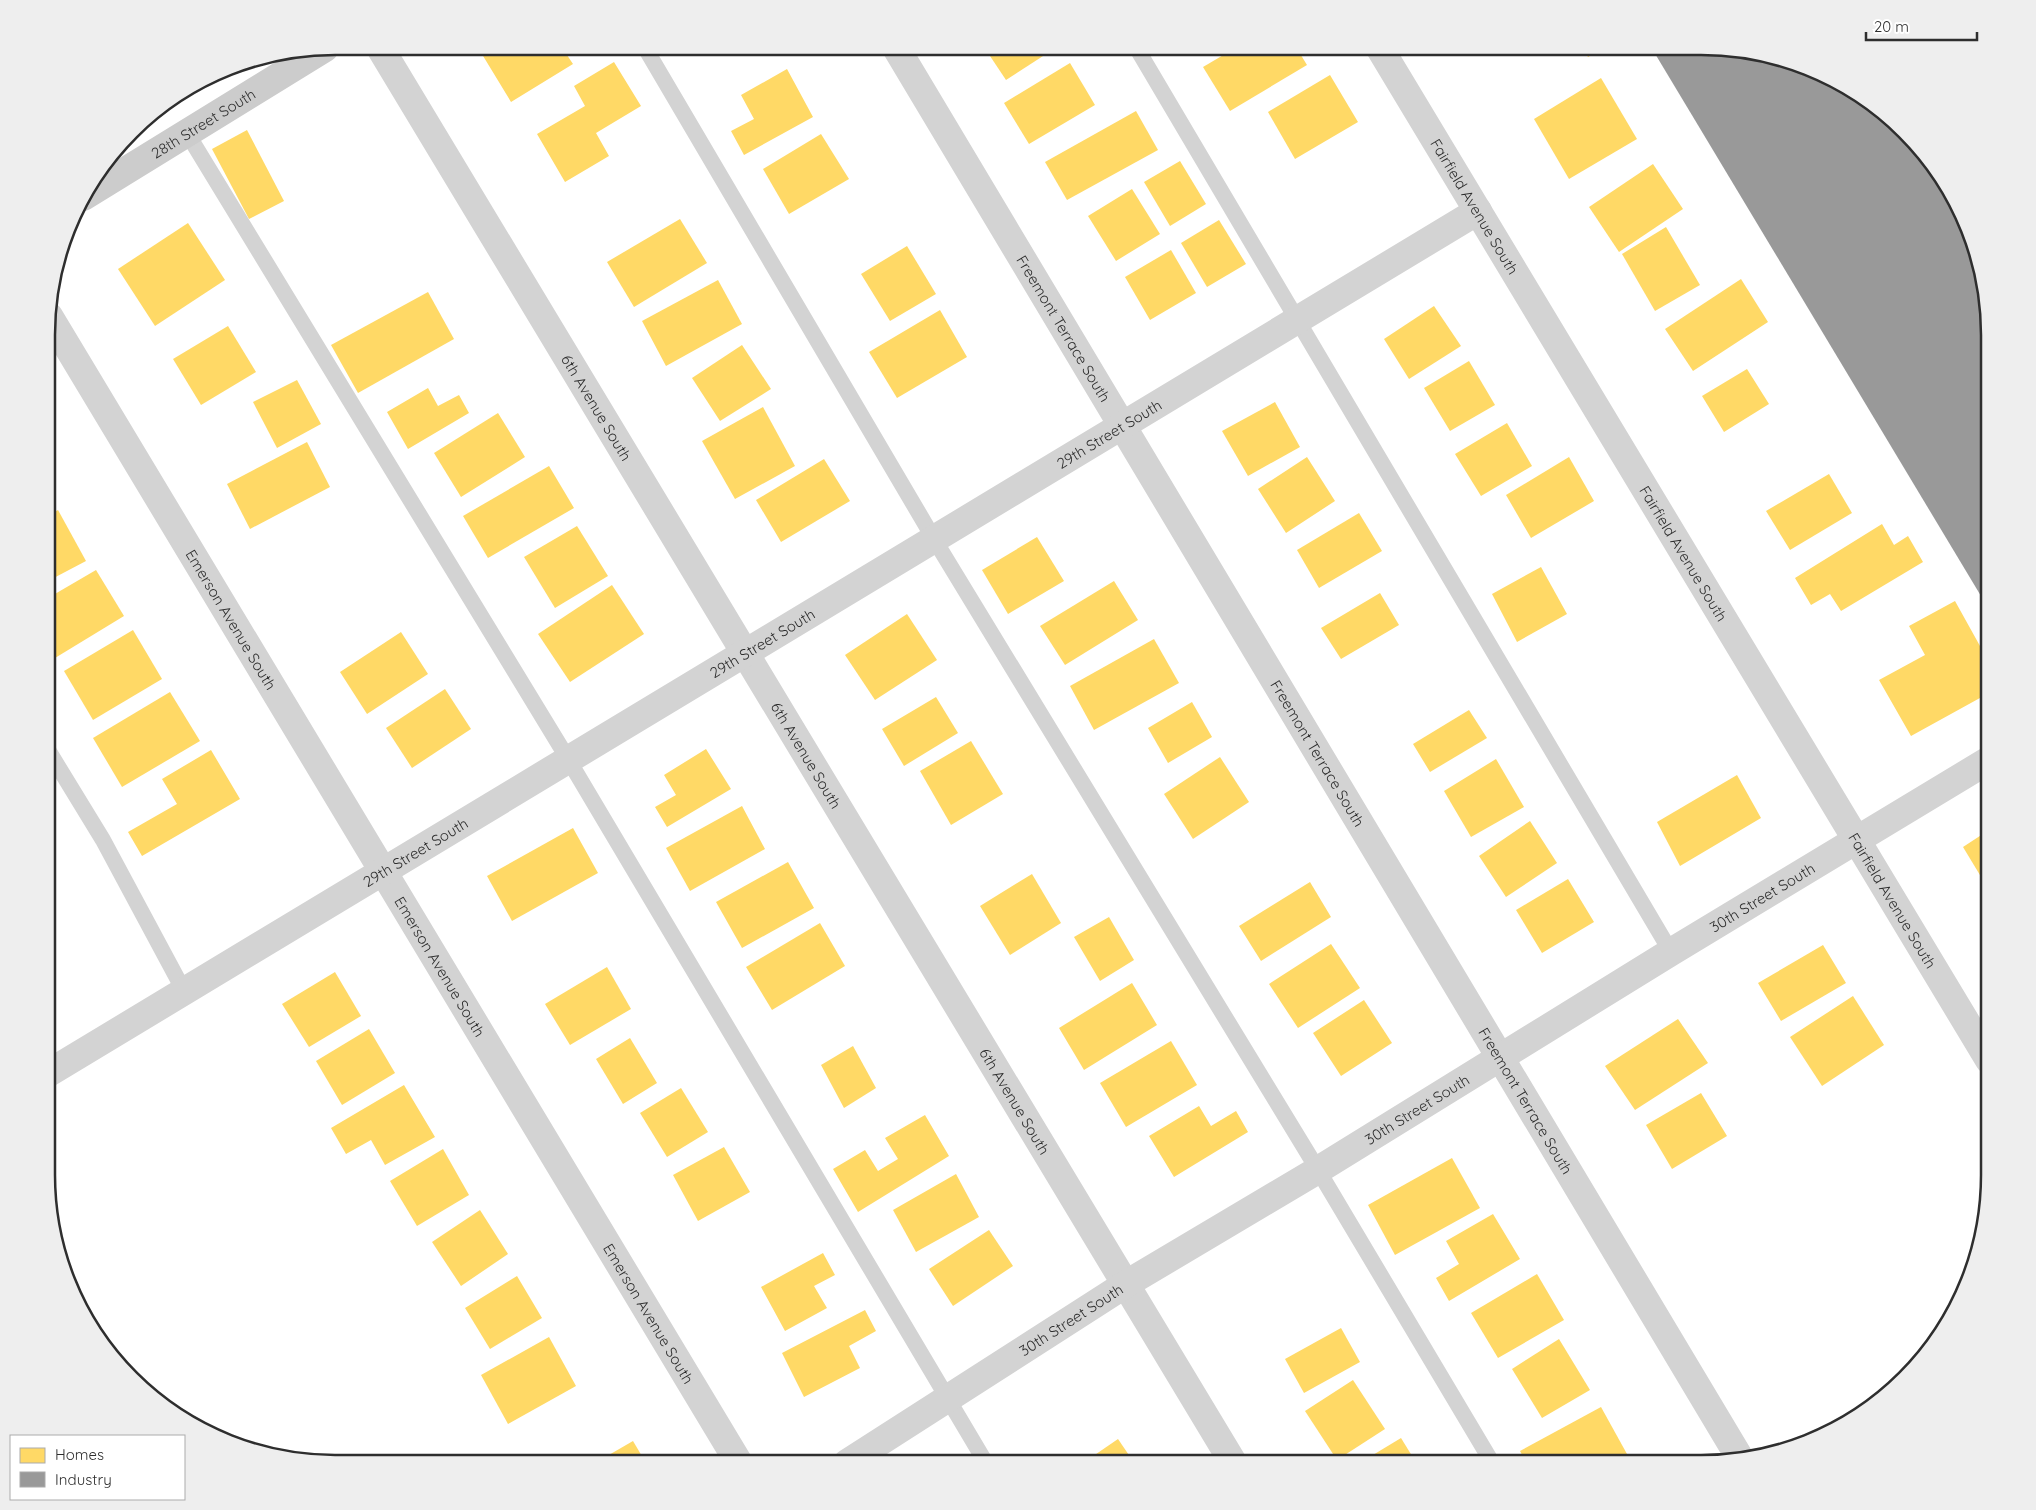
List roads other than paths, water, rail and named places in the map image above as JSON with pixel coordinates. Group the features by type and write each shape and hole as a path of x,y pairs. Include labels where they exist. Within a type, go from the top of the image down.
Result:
{"street":[{"name":"6th Avenue South","path":"384,55 1229,1455"},
{"name":"Freemont Terrace South","path":"900,55 1737,1453"},
{"name":"Fairfield Avenue South","path":"1384,55 1981,1047"},
{"name":"28th Street South","path":"97,189 312,56"},
{"name":"29th Street South","path":"55,1069 1478,211"},
{"name":"Emerson Avenue South","path":"55,327 734,1455"},
{"name":"30th Street South","path":"860,1455 1126,1284 1318,1170 1671,952 1981,765"}],"lane":[{"path":"649,55 934,539 1318,1170 1488,1455"},
{"path":"1141,55 1299,319 1671,952"},
{"path":"187,133 568,759 981,1455"},
{"path":"55,762 102,840 184,991"}]}
